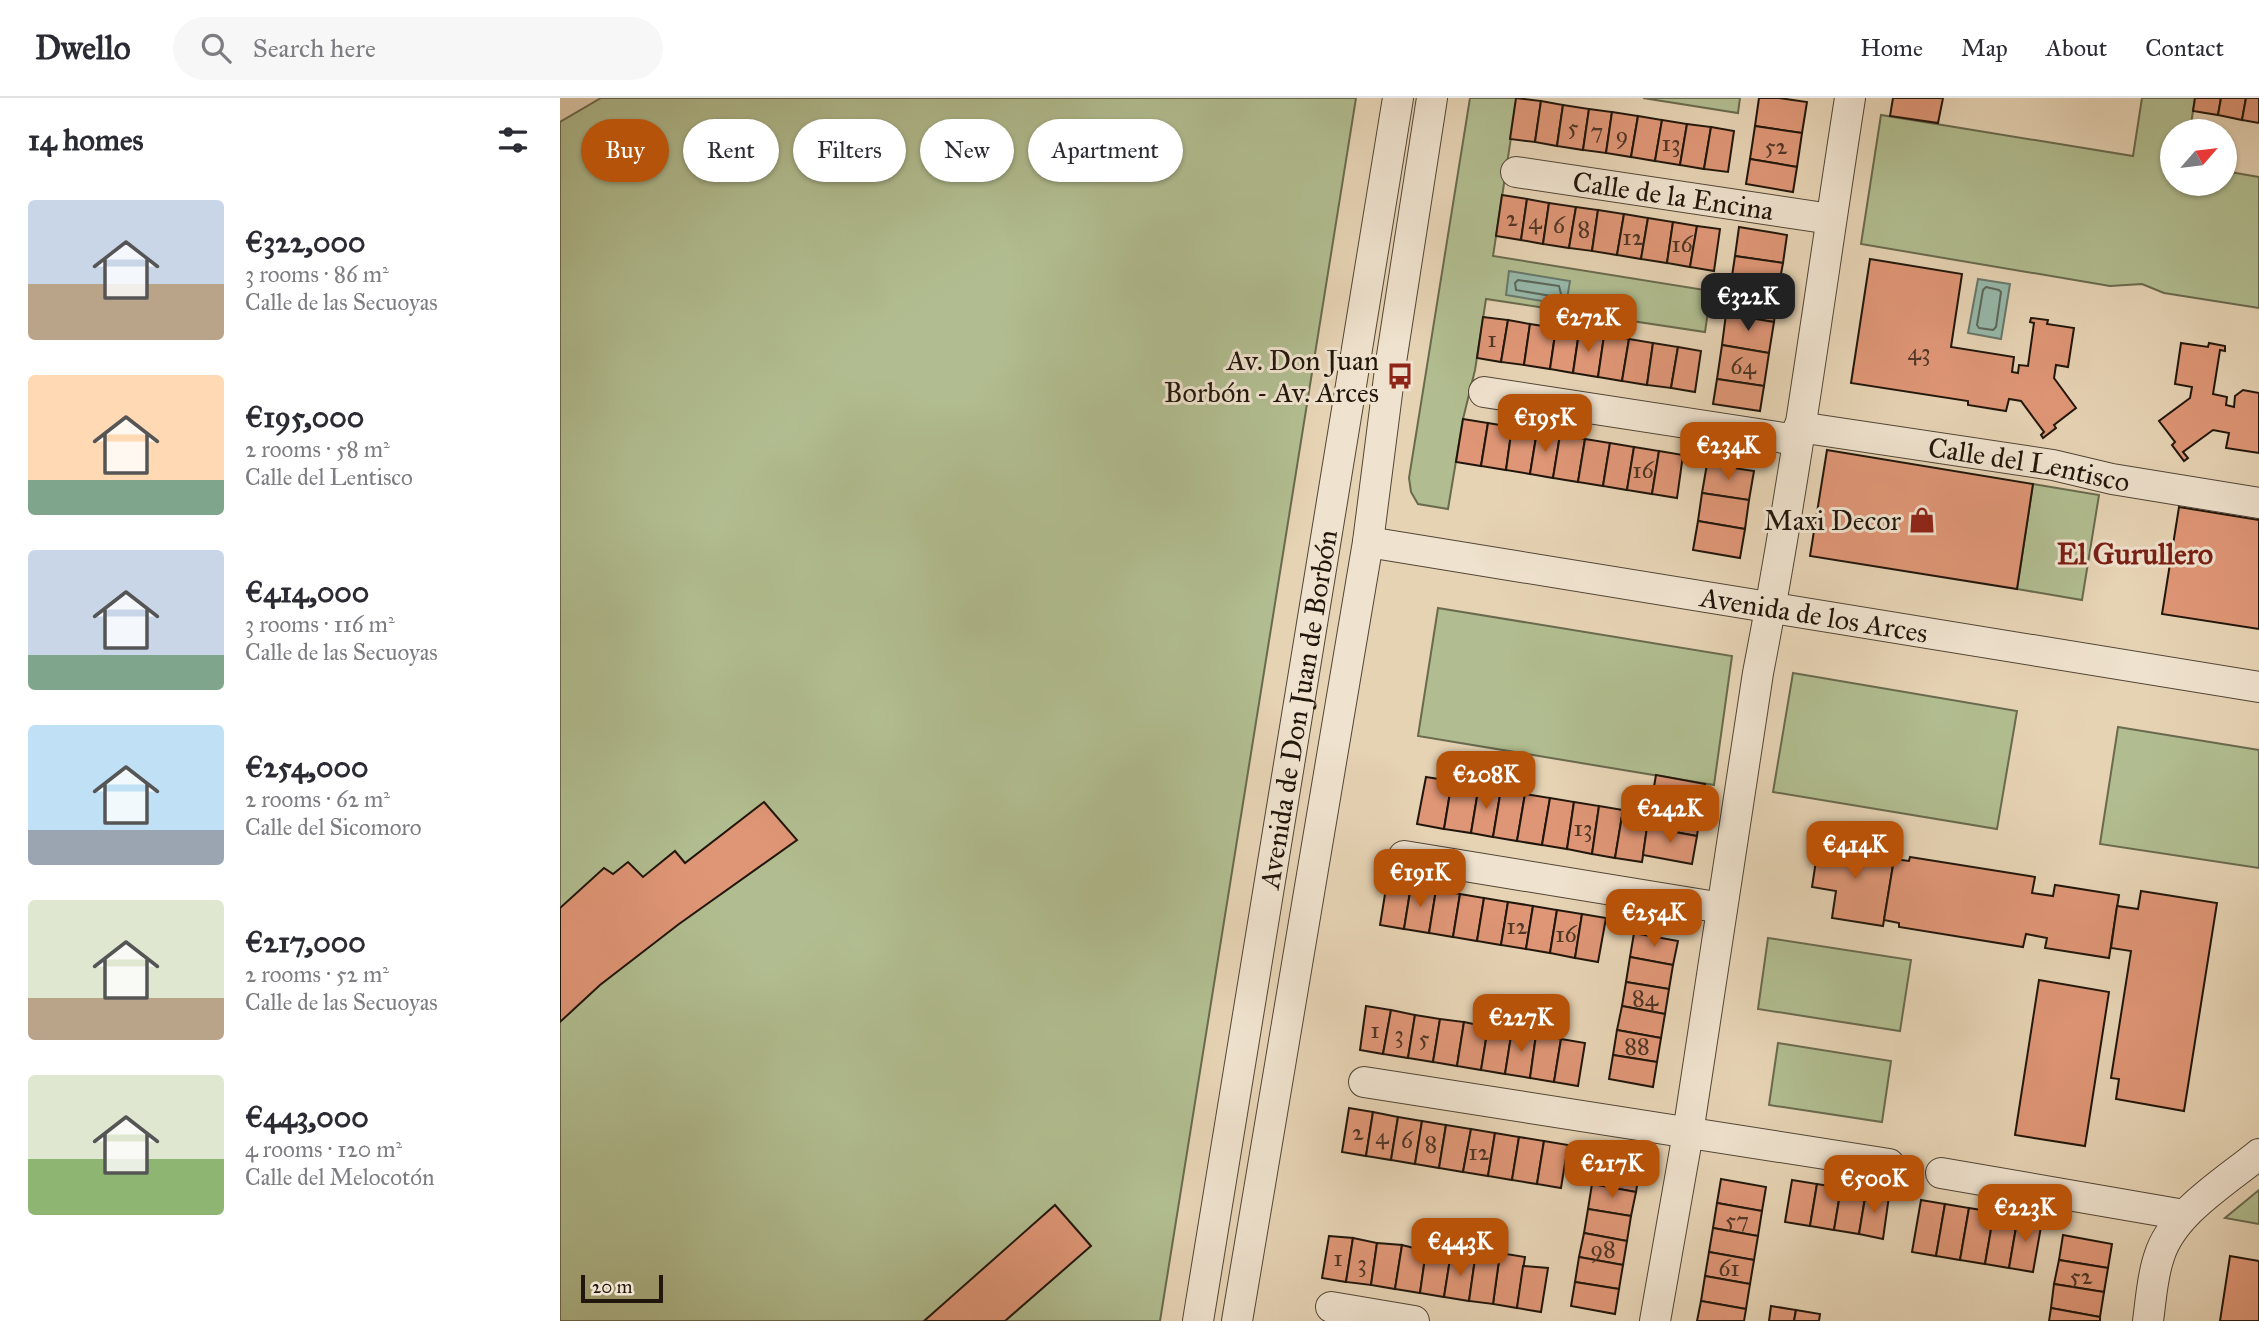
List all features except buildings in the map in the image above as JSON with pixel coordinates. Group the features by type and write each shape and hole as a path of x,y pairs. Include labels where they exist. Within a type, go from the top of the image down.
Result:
{"street":[{"name":"Avenida de Don Juan de Borbón","path":"1198,1321 1398,98"},
{"name":"Avenida de Don Juan de Borbón","path":"1237,1321 1368,541 1391,362 1432,98"},
{"path":"1655,1321 1688,1133 1850,98"},
{"name":"Calle de la Encina","path":"1516,172 1831,219"},
{"name":"Calle del Lentisco","path":"1484,392 2053,465 2112,479 2259,503"},
{"name":"Avenida de los Arces","path":"1368,541 2259,687"},
{"path":"1404,856 1722,908"},
{"path":"1364,1082 1889,1164"},
{"path":"2148,1321 2159,1257 2169,1234 2184,1215 2259,1154"},
{"path":"1941,1173 2184,1215"},
{"path":"1332,1307 1414,1321"}],"green space":[{"path":"601,98 1356,98 1160,1321 560,1321 560,122"},
{"path":"1470,98 1517,98 1493,256 1711,291 1705,332 1486,299 1448,509 1418,504 1411,492 1409,478"},
{"path":"1643,98 1740,98 1738,113"},
{"path":"2142,98 2195,98 2192,119 2160,119 2160,196 2237,196 2237,173 2259,177 2259,308 2164,293 2142,284 2110,286 1861,244 1881,115 2133,156"},
{"path":"2033,484 2099,495 2082,600 2017,589"},
{"path":"1438,608 1732,656 1714,785 1418,736"},
{"path":"1793,673 2017,711 1997,829 1773,792"},
{"path":"2118,727 2259,750 2259,868 2100,844"},
{"path":"1768,938 1911,960 1900,1031 1758,1009"},
{"path":"1778,1043 1891,1061 1882,1122 1769,1105"},
{"path":"2259,1190 2259,1224 2225,1218"}],"water":[{"path":"1509,271 1570,281 1566,305 1506,295"},
{"path":"1978,279 2010,284 2001,339 1968,333"}],"place":[{"name":"Av. Don Juan Borbón - Av. Arces","path":"1400,376"},
{"name":"Maxi Decor","path":"1922,520"}],"district":[{"name":"El Gurullero","path":"2135,554"}]}
